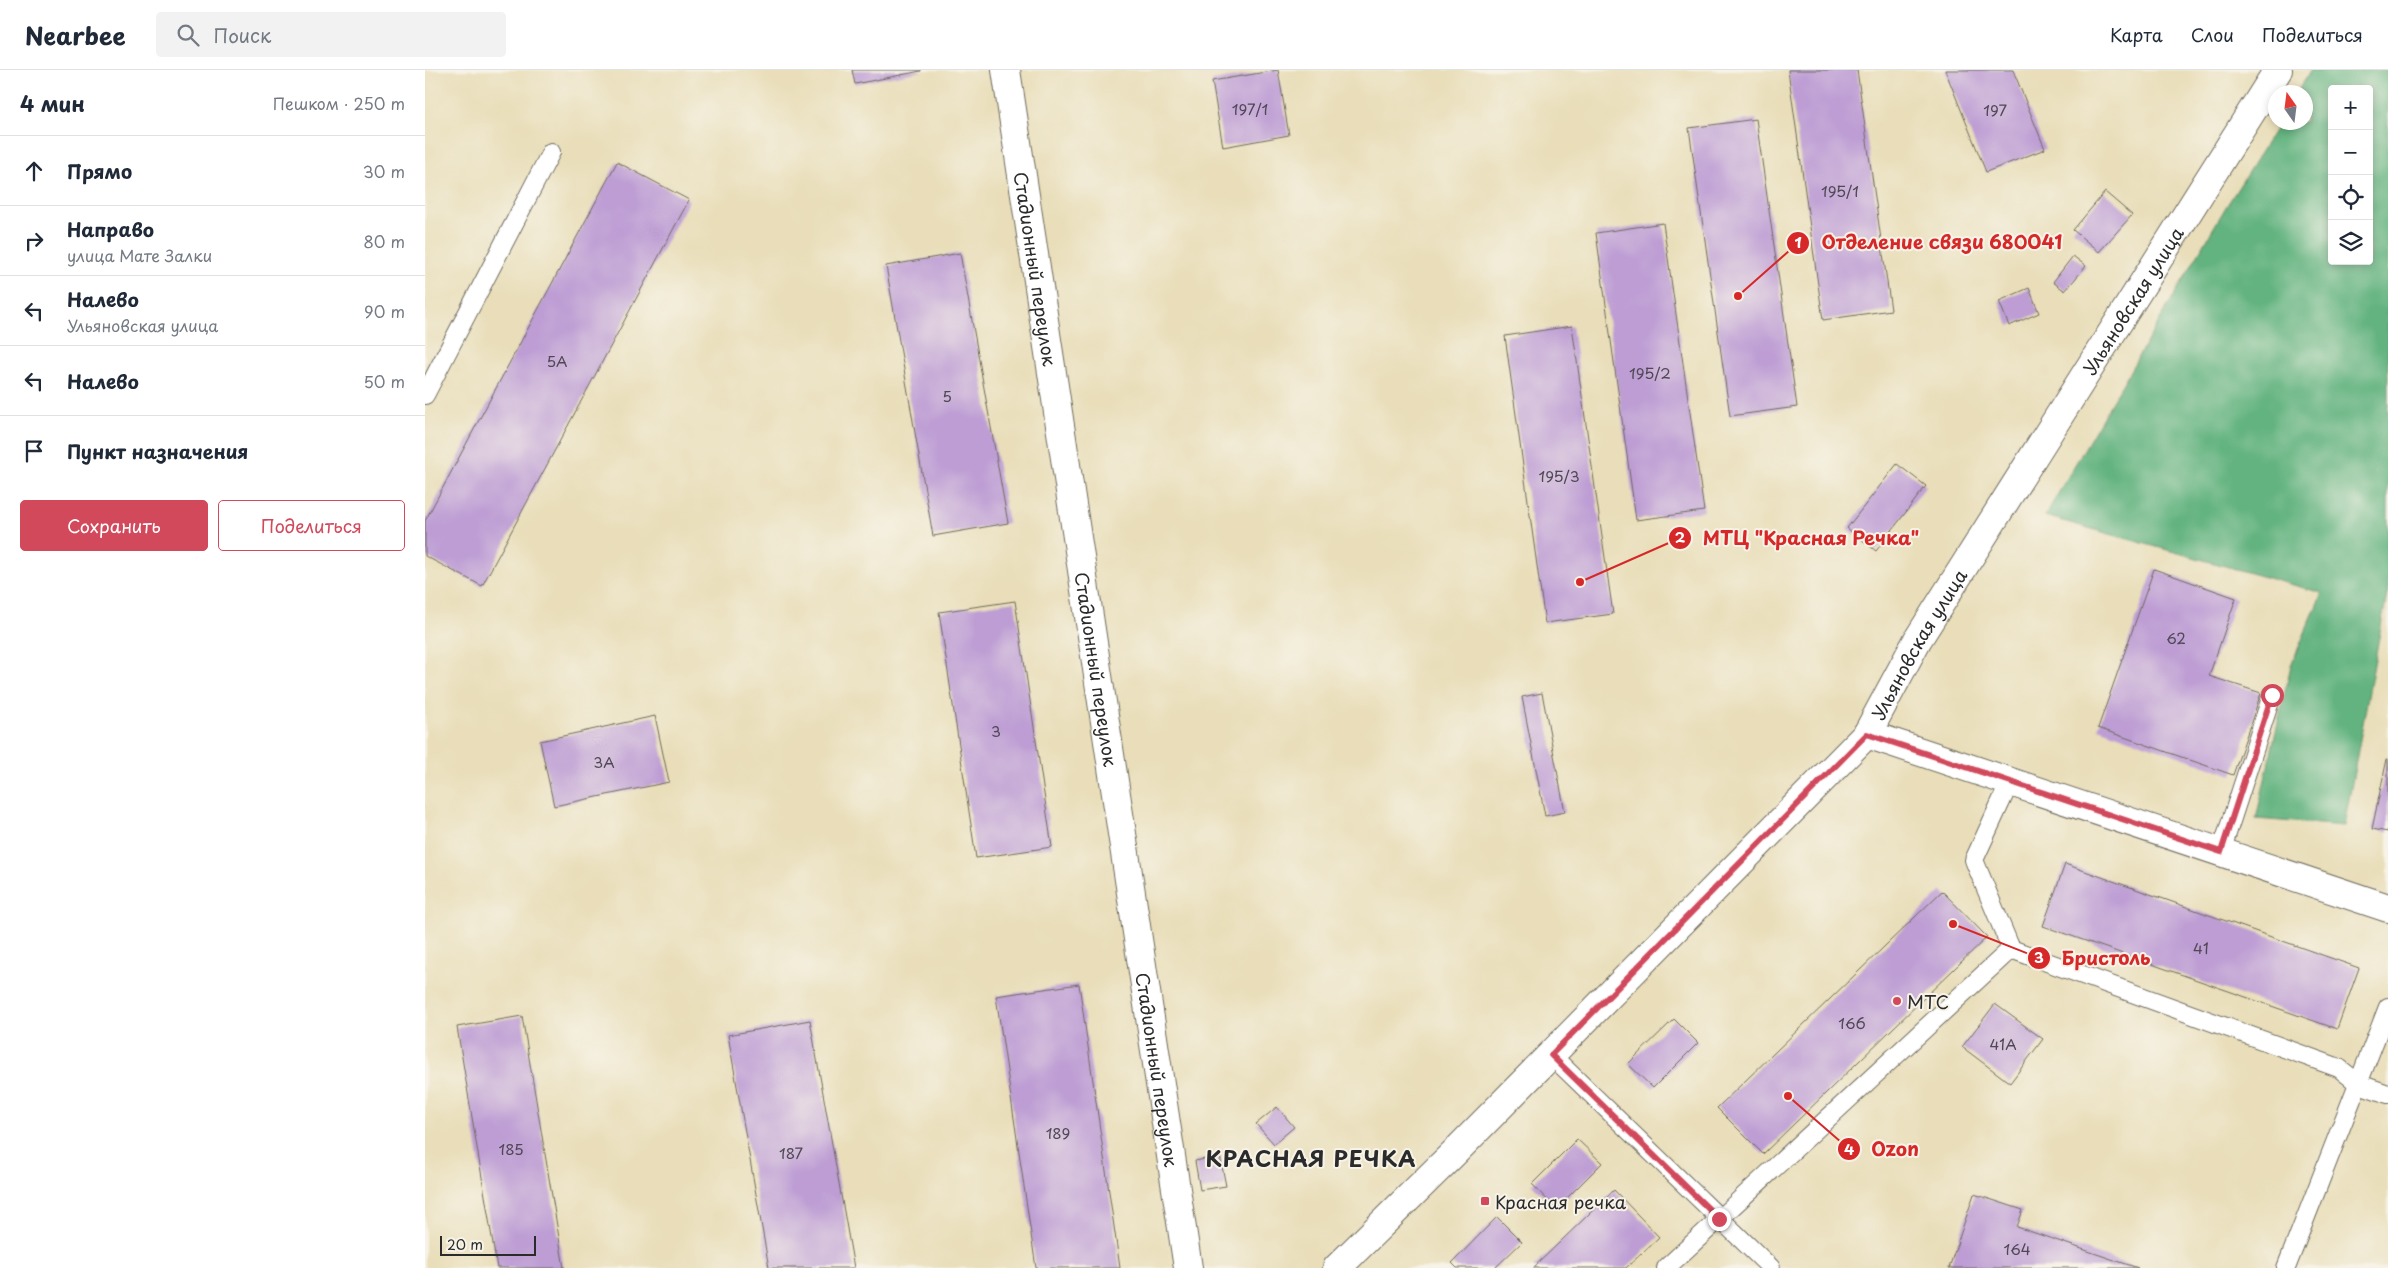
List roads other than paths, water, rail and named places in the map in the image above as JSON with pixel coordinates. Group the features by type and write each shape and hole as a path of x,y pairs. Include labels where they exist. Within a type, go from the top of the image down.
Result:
{"street":[{"name":"Стадионный переулок","path":"1006,70 1188,1268"},
{"name":"Ульяновская улица","path":"1337,1268 1551,1055 1867,734 1918,639 2277,70"},
{"path":"1867,734 2388,908"}],"lane":[{"path":"425,395 551,152"},
{"path":"2221,852 2272,695"},
{"path":"2010,782 1974,860 2011,949 2339,1068 2359,1084 2388,1094"},
{"path":"1666,1268 2011,949"},
{"path":"2286,1268 2388,1007"},
{"path":"1551,1055 1771,1268"}],"place":[{"name":"Отделение связи 680041","path":"1738,296"},
{"name":"МТЦ \"Красная Речка\"","path":"1580,582"},
{"name":"Бристоль","path":"1953,924"},
{"name":"МТС","path":"1897,1001"},
{"name":"Ozon","path":"1788,1096"},
{"name":"Красная речка","path":"1485,1201"}],"district":[{"name":"КРАСНАЯ РЕЧКА","path":"1311,1157"}]}
